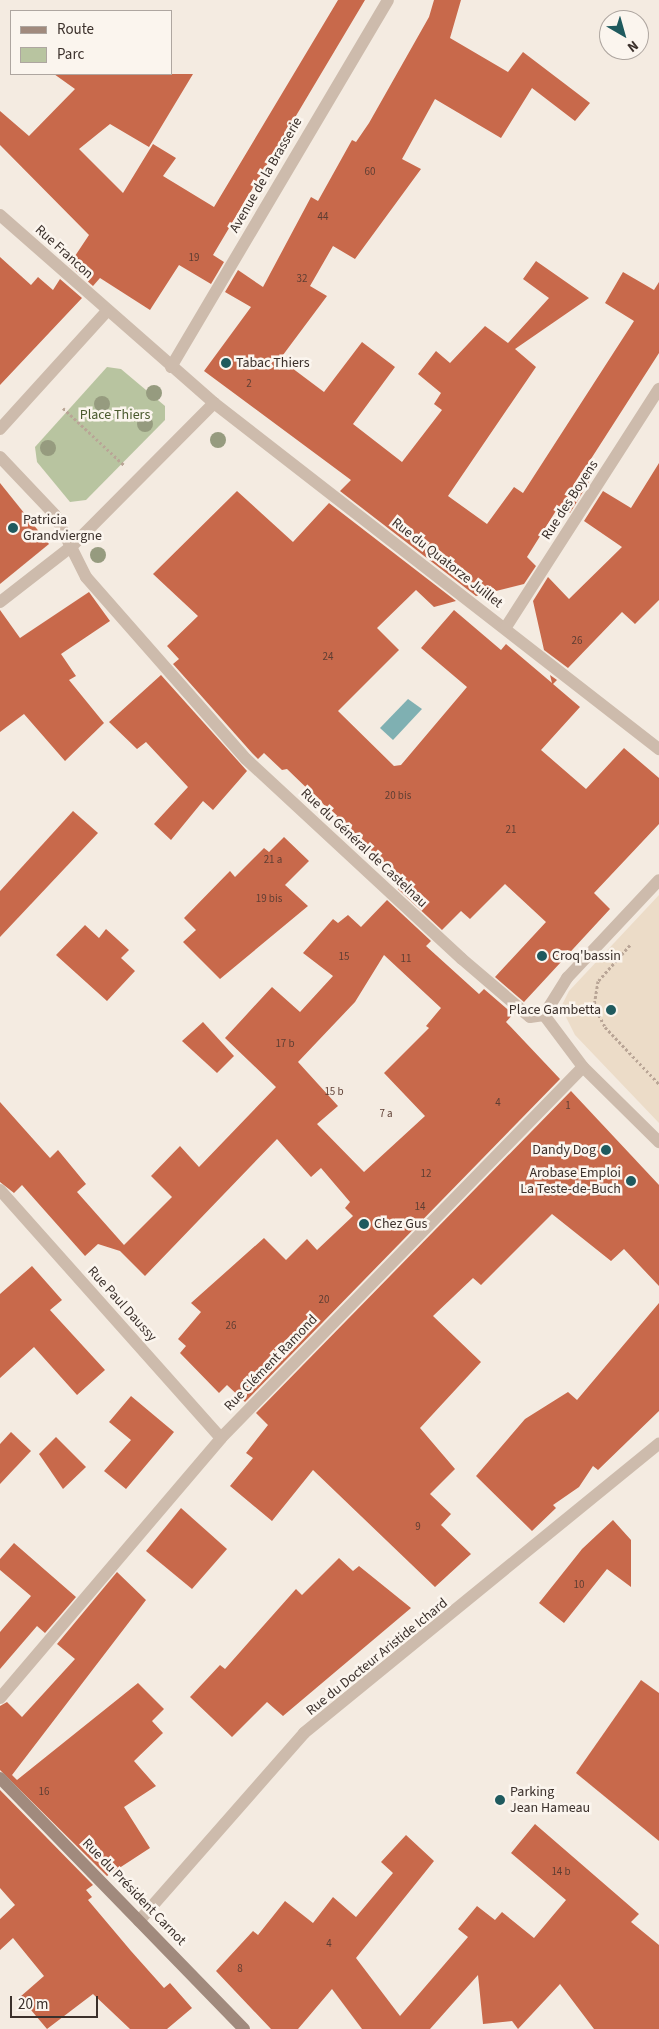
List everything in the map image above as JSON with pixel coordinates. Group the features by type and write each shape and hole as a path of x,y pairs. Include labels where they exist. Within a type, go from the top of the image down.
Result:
{"main road":[{"name":"Rue du Président Carnot","path":"0,1778 244,2029"}],"street":[{"name":"Avenue de la Brasserie","path":"171,367 388,0"},
{"name":"Rue Francon","path":"0,215 107,312"},
{"path":"0,429 107,312 214,403 71,547 0,602"},
{"name":"Rue des Boyens","path":"506,627 659,389"},
{"name":"Rue du Quatorze Juillet","path":"214,403 506,627 659,749"},
{"path":"0,457 55,515 71,547"},
{"name":"Rue du Général de Castelnau","path":"71,547 86,577 246,759 470,965 530,1017 544,1015"},
{"path":"659,880 567,978 544,1015 583,1067 659,1142"},
{"name":"Rue Clément Ramond","path":"0,1698 221,1438 583,1067"},
{"name":"Rue Paul Daussy","path":"0,1190 221,1438"},
{"name":"Rue du Docteur Aristide Ichard","path":"139,1921 304,1733 659,1443"}],"path":[{"path":"63,408 126,468"},
{"path":"634,942 598,981 594,1006 605,1027 659,1084"}],"green space":[{"name":"Place Thiers","path":"107,367 121,369 165,406 165,420 86,500 70,502 37,462 35,447"}],"shaded area":[{"name":"Place Gambetta","path":"659,895 659,1123 575,1035 561,1007 569,991"}],"water":[{"path":"408,699 422,709 393,740 380,728"}],"building":[{"path":"338,0 365,0 213,255 224,262 211,284 179,265 150,310 100,278 93,286 69,265 89,235 0,145 0,111 29,136 75,89 55,75 193,74 149,147 110,124 79,149 123,193 153,144 176,158 163,176 214,207"},
{"path":"434,0 461,0 450,38 508,72 523,52 590,103 575,121 532,88 501,138 435,99 402,159 421,169 355,259 333,246 310,286 327,296 280,359 324,392 362,342 395,367 353,424 402,462 442,410 434,404 441,393 418,374 436,351 450,363 485,326 512,346 508,343 549,298 523,279 536,261 589,298 515,349 536,367 448,496 487,524 514,487 523,493 634,321 605,303 623,272 654,290 659,282 659,353 580,476 589,482 570,513 559,506 527,557 536,566 524,584 476,596 340,491 351,480 204,371 251,307 225,292 238,270 263,287 311,197 318,201 352,140 356,142 369,123 429,17"},
{"path":"0,257 31,285 38,277 53,290 60,279 82,298 0,385"},
{"path":"659,463 659,600 635,624 622,612 568,668 544,650 533,601 548,577 569,599 622,547 584,521 603,491 631,508"},
{"path":"0,483 49,544 0,584"},
{"path":"237,491 293,542 329,503 456,601 434,607 416,590 377,628 399,650 338,711 394,766 401,765 467,687 421,648 454,610 501,650 506,644 552,683 550,675 557,680 553,684 580,707 541,750 586,789 624,748 659,778 659,824 594,893 610,909 524,1002 495,977 546,922 505,884 470,919 461,911 442,930 398,889 403,883 378,857 287,769 282,770 264,753 258,759 173,664 179,659 167,646 198,616 153,574"},
{"path":"89,592 110,621 61,654 76,676 69,680 104,723 65,761 24,714 0,732 0,610 20,638"},
{"path":"161,675 247,771 213,810 203,801 171,840 154,824 188,787 146,742 137,749 109,722"},
{"path":"73,811 98,833 0,937 0,891"},
{"path":"284,837 309,861 285,885 308,906 220,979 183,942 196,930 184,918 230,871 235,877 264,848 269,852"},
{"path":"387,900 431,941 426,946 479,994 484,989 513,1014 506,1022 560,1079 245,1402 227,1385 219,1393 180,1353 186,1346 178,1339 201,1312 191,1303 264,1238 286,1260 307,1239 317,1250 353,1216 345,1208 350,1202 321,1168 311,1177 277,1139 145,1276 120,1251 98,1244 85,1256 22,1185 14,1193 0,1182 0,1102 50,1158 58,1150 86,1184 77,1192 124,1245 172,1197 151,1176 180,1146 199,1167 276,1087 225,1038 272,987 300,1012 333,976 303,953 333,919 338,923 348,915 361,927","holes":["384,955 441,1008 426,1026 429,1028 384,1073 425,1116 364,1172 317,1124 338,1106 298,1062 355,1002"]},
{"path":"85,925 99,938 106,929 129,950 121,958 135,971 107,1001 56,955"},
{"path":"203,1022 234,1056 217,1073 182,1041"},
{"path":"571,1091 659,1185 659,1286 624,1249 611,1261 552,1214 481,1285 473,1278 433,1316 481,1362 420,1428 455,1469 430,1494 451,1514 441,1525 471,1554 435,1587 313,1470 272,1521 230,1486 253,1458 246,1453 268,1425 256,1413"},
{"path":"32,1266 62,1300 50,1310 105,1370 77,1395 34,1347 0,1378 0,1294"},
{"path":"659,1303 659,1411 598,1470 593,1466 579,1487 553,1505 556,1508 532,1531 476,1476 525,1419 568,1392 577,1400"},
{"path":"131,1396 174,1432 126,1489 104,1471 131,1440 109,1422"},
{"path":"11,1432 31,1451 0,1484 0,1444"},
{"path":"56,1437 86,1467 63,1489 39,1454"},
{"path":"181,1508 227,1549 192,1589 146,1551"},
{"path":"613,1520 631,1540 631,1587 607,1569 564,1623 539,1603 582,1549"},
{"path":"14,1543 76,1597 45,1633 37,1626 0,1669 0,1632 31,1596 0,1570 0,1559"},
{"path":"339,1558 353,1571 359,1566 411,1608 283,1716 267,1702 232,1737 190,1697 220,1665 225,1669 296,1589 302,1595"},
{"path":"117,1572 146,1600 12,1775 17,1780 138,1683 164,1709 152,1721 163,1733 134,1761 156,1786 124,1807 150,1848 107,1876 0,1770 0,1706 7,1702 22,1717 75,1659 57,1644"},
{"path":"641,1680 659,1693 659,1841 576,1773"},
{"path":"0,1790 93,1885 86,1890 92,1897 88,1900 131,1951 164,1988 170,1983 192,2008 167,2029 130,2029 93,1994 47,2029 20,1997 44,1976 13,1938 0,1950 0,1919 15,1905 0,1888"},
{"path":"535,1824 639,1914 631,1922 659,1945 659,2029 594,2029 560,1984 518,2029 512,2021 483,2024 478,1975 430,2029 362,2029 332,1989 298,2029 271,2029 216,1971 253,1931 258,1935 285,1901 313,1923 333,1897 356,1917 393,1873 381,1862 406,1835 434,1861 356,1958 400,2016 468,1937 458,1929 477,1906 495,1920 502,1912 534,1938 566,1900 511,1853"}],"place":[{"name":"Tabac Thiers","path":"226,363"},
{"name":"Patricia Grandviergne","path":"13,528"},
{"name":"Croq'bassin","path":"542,956"},
{"name":"Place Gambetta","path":"611,1010"},
{"name":"Dandy Dog","path":"606,1150"},
{"name":"Arobase Emploi La Teste-de-Buch","path":"631,1181"},
{"name":"Chez Gus","path":"364,1224"},
{"name":"Parking Jean Hameau","path":"500,1800"}]}
